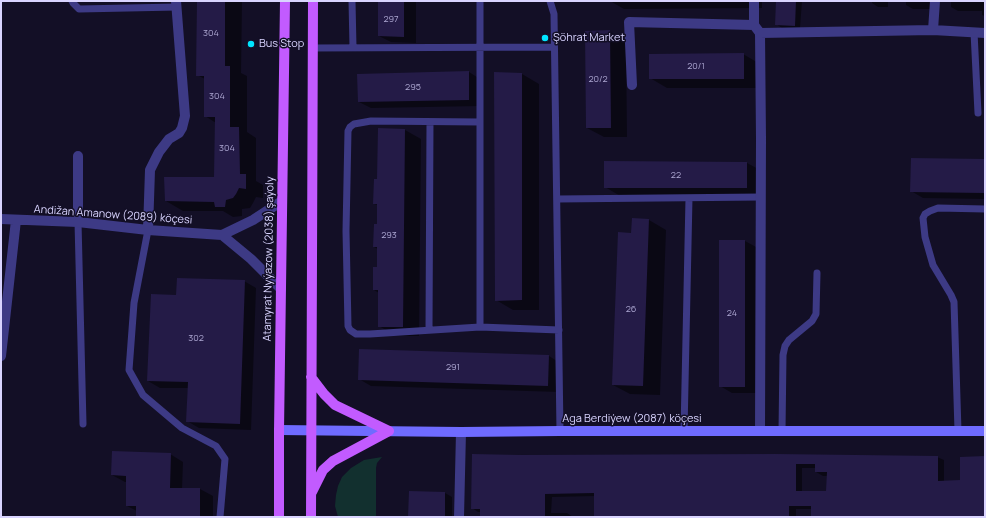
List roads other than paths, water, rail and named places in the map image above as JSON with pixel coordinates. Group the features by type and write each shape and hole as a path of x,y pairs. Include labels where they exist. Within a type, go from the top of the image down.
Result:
{"main road":[{"name":"Atamyrat Nyýazow (2038) şaýoly","path":"279,517 285,1"},
{"path":"311,517 313,1"},
{"path":"311,376 324,394 335,405 389,431"},
{"path":"311,494 323,470 333,462 389,431"}],"street":[{"path":"754,1 757,29 761,139 760,431"},
{"path":"933,30 935,1"},
{"path":"148,230 150,170 159,152 168,140 179,133 185,116 176,4"},
{"path":"632,85 629,22 757,29 933,30 985,33"},
{"path":"78,156 78,222"},
{"name":"Andižan Amanow (2089) köçesi","path":"1,219 78,222 148,230 222,235 253,220 282,201"},
{"path":"1,352 16,220"},
{"path":"222,235 251,259 281,289"},
{"name":"Aga Berdiýew (2087) köçesi","path":"279,430 461,432 985,431"},
{"path":"458,517 461,432"}],"lane":[{"path":"72,1 79,9 176,4"},
{"path":"352,1 353,47"},
{"path":"480,1 480,327"},
{"path":"550,1 554,14 560,431"},
{"path":"974,32 978,113"},
{"path":"313,48 554,47"},
{"path":"480,122 371,122 354,124 350,127 348,131 346,231 348,326 350,330 356,334 480,327 559,330"},
{"path":"429,330 430,122"},
{"path":"557,199 760,197"},
{"path":"684,431 689,198"},
{"path":"958,431 954,302 933,265 925,237 923,218 925,214 938,208 985,209"},
{"path":"78,222 83,424"},
{"path":"148,230 134,303 129,370 143,395 182,428 216,446 225,459 220,517"},
{"path":"782,431 783,355 785,346 789,340 812,321 816,314 817,273"}],"place":[{"name":"Şöhrat Market","path":"545,38"},
{"name":"Bus Stop","path":"251,44"}]}
